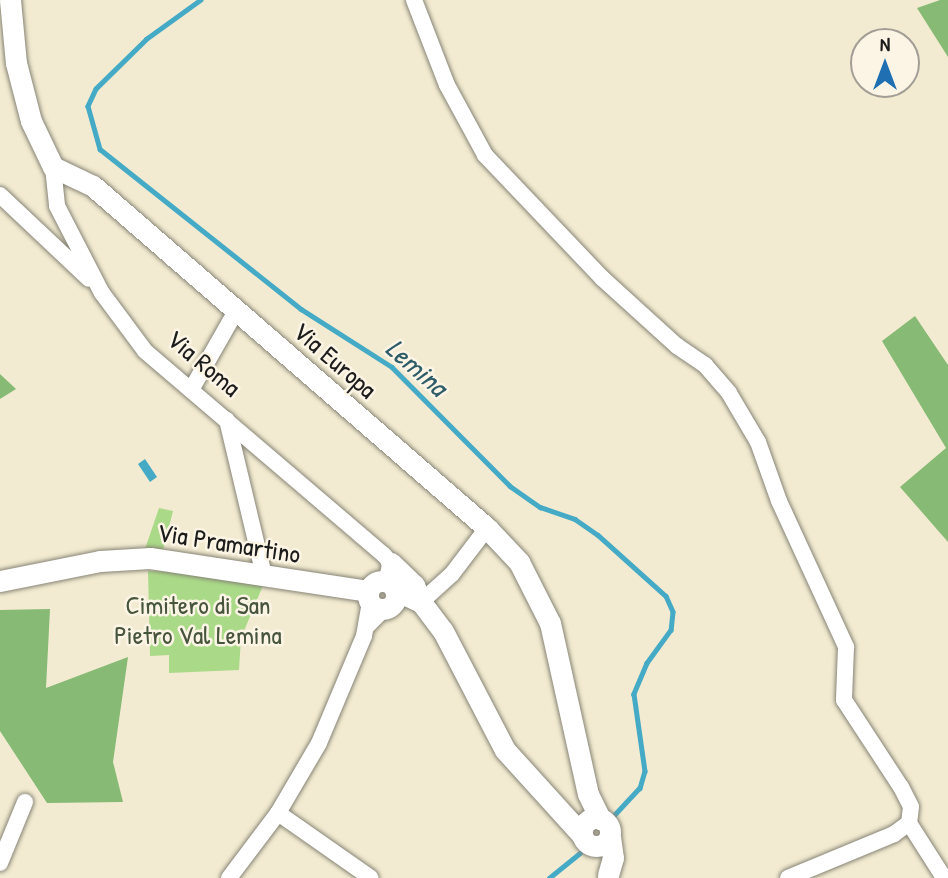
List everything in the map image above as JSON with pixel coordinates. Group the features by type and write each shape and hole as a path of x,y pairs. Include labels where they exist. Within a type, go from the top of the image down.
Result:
{"street":[{"path":"10,0 16,63 31,121 53,167"},
{"path":"414,0 447,85 485,155 617,292 677,346 705,365 735,403 758,442 779,501 846,647 844,700 901,787 911,807 909,823 944,878"},
{"name":"Via Roma","path":"53,167 57,206 102,293 145,351 228,420 383,587"},
{"name":"Via Europa","path":"53,167 93,186 487,528 519,562 543,603 588,794 588,829"},
{"path":"0,195 102,293"},
{"path":"191,390 236,311"},
{"path":"228,420 264,575"},
{"path":"431,616 452,574 487,528"},
{"name":"Via Pramartino","path":"0,581 134,558 212,564 264,575 383,587 431,616"},
{"path":"229,878 278,813 319,743 383,587 414,585 505,750 588,829 609,876"},
{"path":"0,863 25,802"},
{"path":"278,813 371,878"},
{"path":"788,878 894,834 909,823"}],"green space":[{"path":"948,0 948,57 917,8"},
{"path":"915,316 948,365 948,542 900,487 946,448 882,341"},
{"path":"0,374 16,389 0,399"},
{"path":"159,508 173,511 163,550 145,549"},
{"name":"Cimitero di San Pietro Val Lemina","path":"148,571 225,572 264,583 241,638 239,670 169,673 169,655 150,656"},
{"path":"50,609 46,688 128,657 113,762 123,802 47,803 0,731 0,610"}],"water":[{"path":"145,459 157,477 150,482 138,464"}],"waterway":[{"name":"Lemina","path":"201,0 147,39 96,89 88,106 100,149 301,309 392,367 510,486 540,507 575,519 598,535 666,596 673,612 671,630 647,663 634,694 645,771 640,788 614,816"},
{"name":"Lemina","path":"549,878 580,853"}]}
